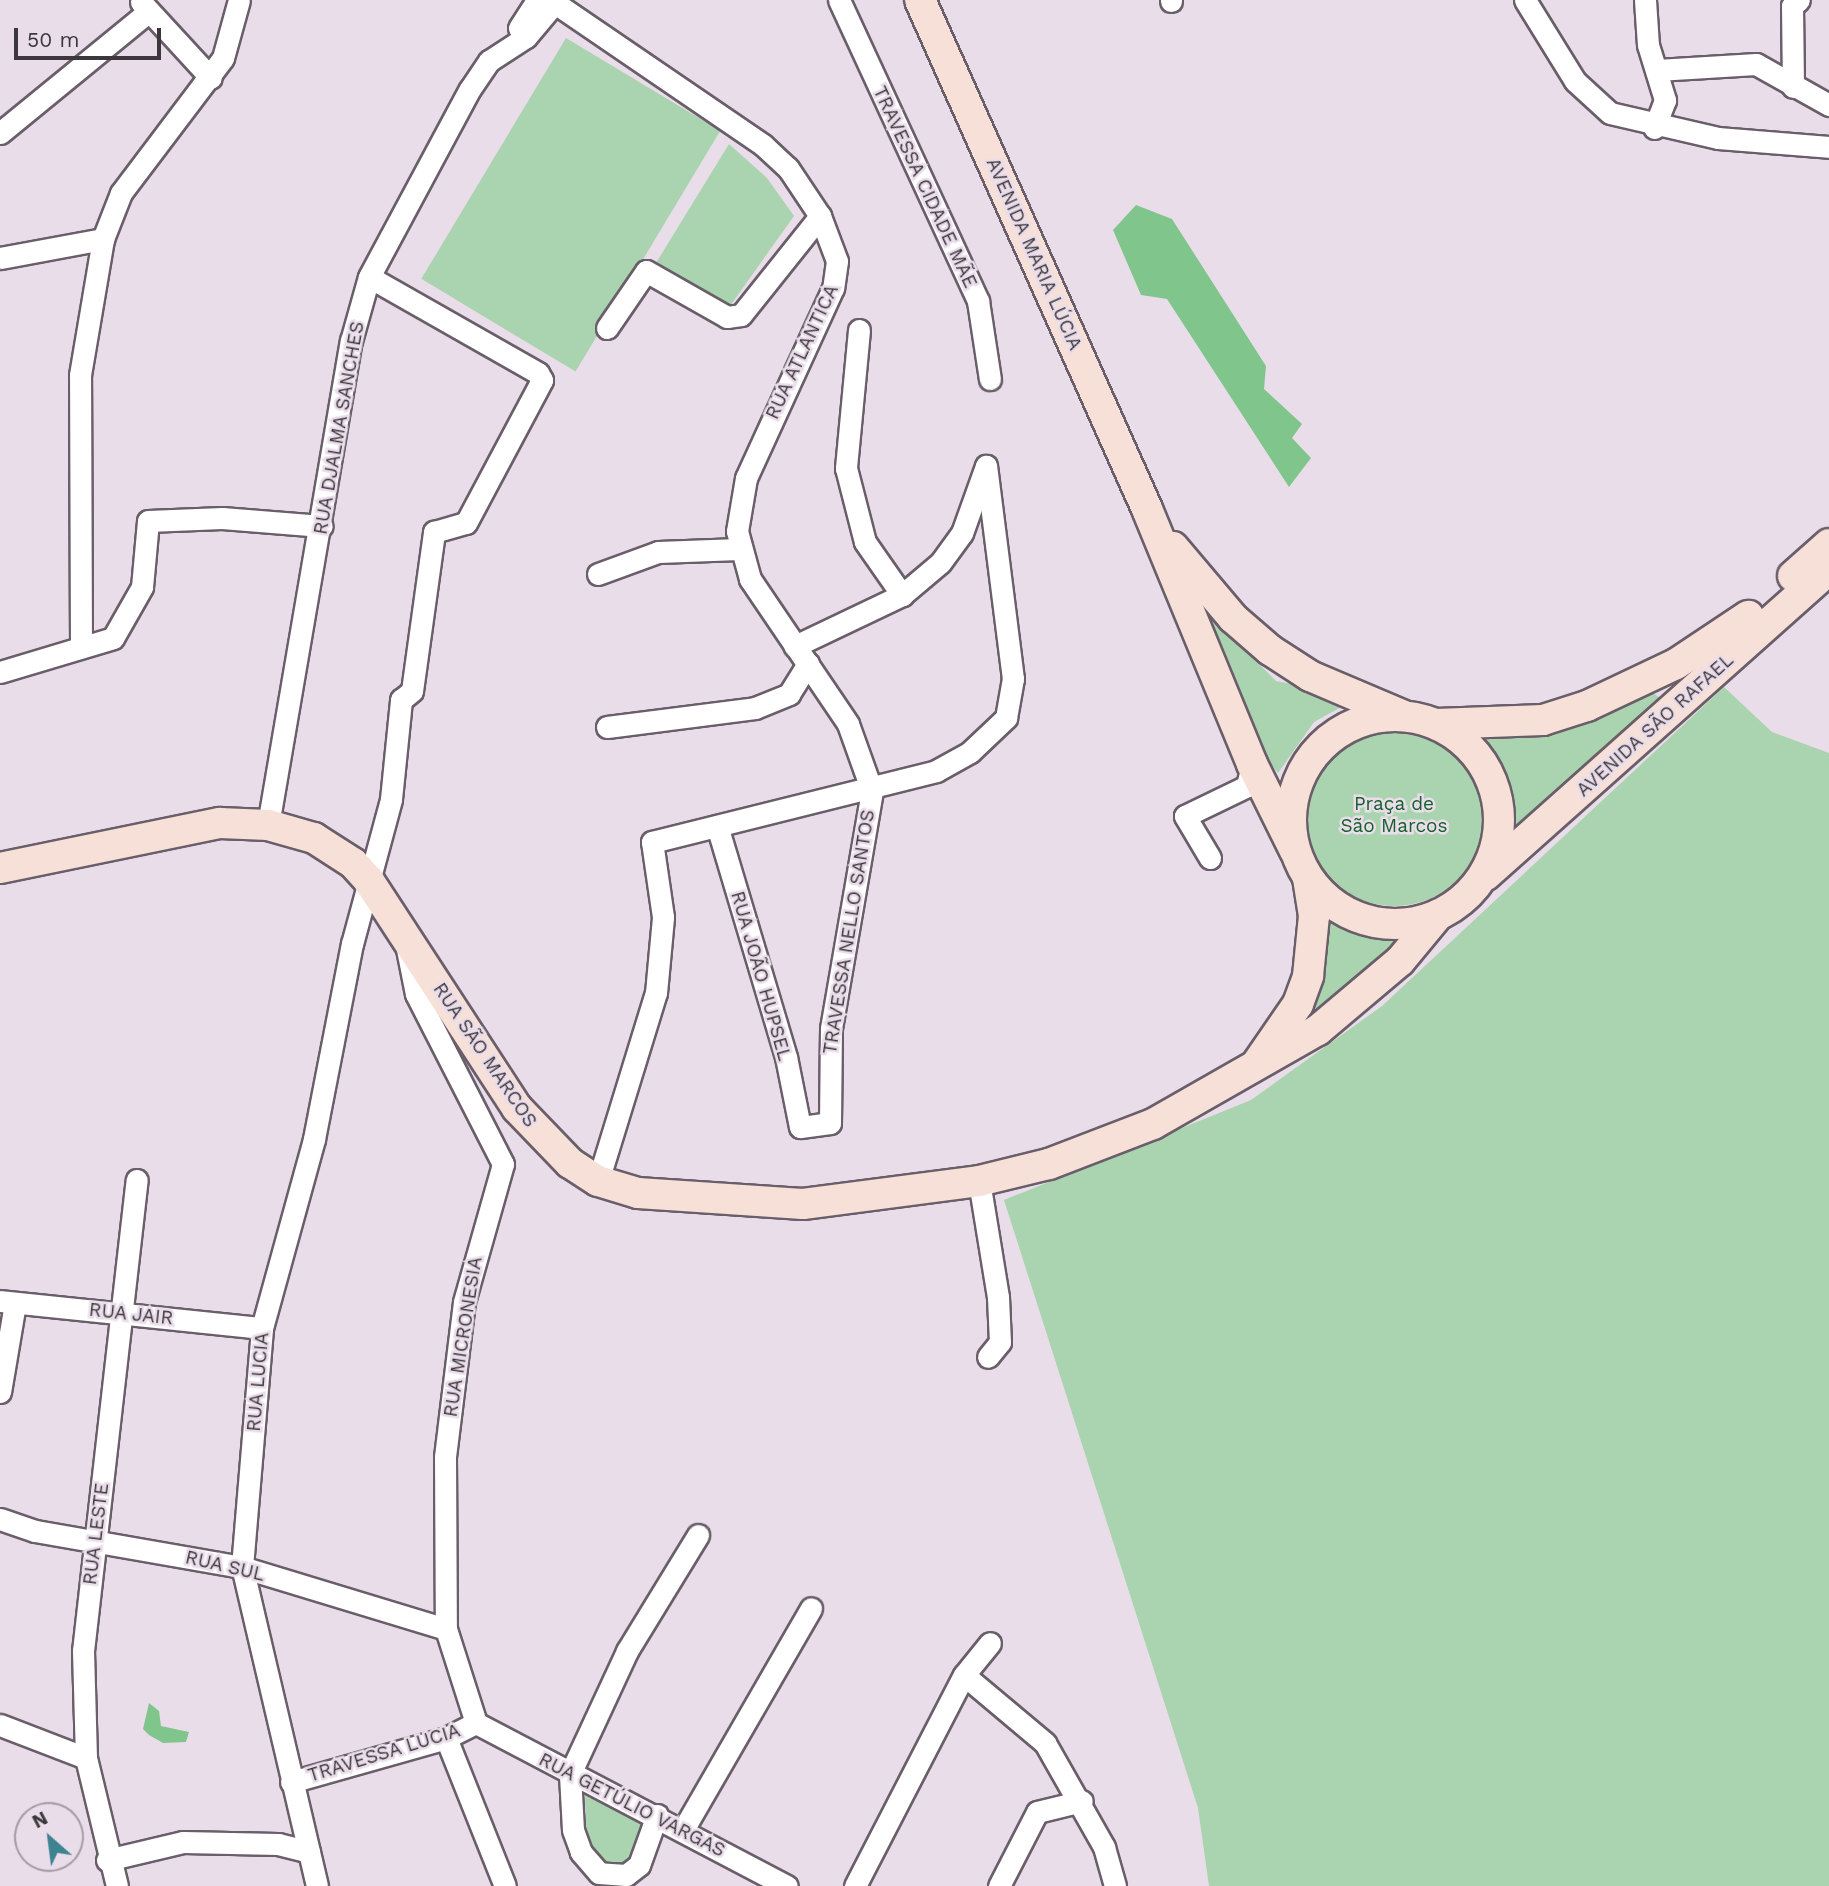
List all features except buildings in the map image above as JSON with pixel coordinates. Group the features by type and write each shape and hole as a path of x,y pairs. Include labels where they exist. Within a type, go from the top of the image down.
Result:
{"main road":[{"name":"AVENIDA MARIA LÚCIA","path":"920,0 1147,509 1252,764 1295,851"},
{"name":"AVENIDA MARIA LÚCIA","path":"1147,509 1190,572 1270,650 1310,676 1405,716"},
{"name":"AVENIDA SÃO RAFAEL","path":"1436,723 1543,720 1630,689 1725,636 1829,544"},
{"name":"AVENIDA SÃO RAFAEL","path":"1481,880 1829,569"},
{"path":"1405,716 1436,723 1478,755 1492,778 1500,831 1481,880 1438,915 1387,925 1362,919 1331,903 1308,878 1295,851 1291,806 1307,764 1350,726 1405,716"},
{"name":"RUA SÃO MARCOS","path":"0,868 202,825 268,825 331,847 369,881 517,1108 545,1142 598,1181 670,1197 803,1204 979,1181 1104,1144 1252,1070 1335,1016 1409,952 1438,915"},
{"name":"RUA SÃO MARCOS","path":"1252,1070 1298,1004 1308,976 1314,916 1308,878"}],"street":[{"path":"81,647 80,375 103,239 121,193 211,78 233,36 239,0"},
{"name":"TRAVESSA CIDADE MÃE","path":"839,0 978,301 990,379"},
{"path":"1525,0 1575,81 1610,113 1654,128 1829,147"},
{"path":"1645,0 1648,45 1665,100 1654,128"},
{"path":"1793,87 1793,6 1799,0"},
{"name":"RUA DJALMA SANCHES","path":"268,825 322,526 351,341 369,277 489,61 526,37 550,1"},
{"name":"RUA ATLANTICA","path":"550,1 739,125 788,168 820,216 837,261 837,276 746,478 738,509 739,550 750,579 802,654"},
{"path":"0,133 144,6 211,78"},
{"path":"1657,70 1756,64 1829,105"},
{"path":"607,328 649,271 727,317 741,315 820,216"},
{"path":"0,258 103,239"},
{"name":"RUA LUCIA","path":"317,1886 242,1567 262,1328 320,1115 369,881 391,799 401,700 411,691 434,532 466,523 541,377 369,277"},
{"path":"859,330 846,468 865,542 902,595"},
{"path":"598,1181 656,993 663,917 652,842 872,791 936,771 970,752 995,731 1012,703 1005,591 986,466 962,533 940,563 902,595 802,654 789,694 755,708 607,727"},
{"path":"0,673 113,638 142,587 148,521 222,518 322,526"},
{"path":"598,574 658,552 739,550"},
{"name":"TRAVESSA NELLO SANTOS","path":"800,1127 832,1119 831,1028 872,791 848,724 802,654"},
{"path":"1210,858 1185,816 1247,786 1252,764"},
{"name":"RUA JOÃO HUPSEL","path":"717,826 786,1057 800,1127"},
{"name":"RUA MICRONESIA","path":"404,931 416,994 503,1164 464,1302 450,1407 441,1540 446,1629 476,1723"},
{"name":"RUA LESTE","path":"117,1886 107,1860 86,1758 83,1651 137,1180"},
{"path":"979,1181 999,1320 1000,1342 988,1357"},
{"path":"0,1392 8,1302"},
{"name":"RUA JAIR","path":"8,1302 262,1328"},
{"name":"RUA SUL","path":"0,1519 242,1567 446,1629"},
{"path":"657,1815 639,1865 626,1875 599,1873 581,1852 573,1830 570,1774 627,1651 698,1535"},
{"path":"683,1830 811,1608"},
{"path":"855,1886 964,1675 990,1643"},
{"path":"964,1675 1045,1743 1082,1801 1104,1847 1115,1886"},
{"name":"RUA GETÚLIO VARGAS","path":"476,1723 570,1774 657,1815 787,1886"},
{"name":"TRAVESSA LUCIA","path":"291,1782 446,1738 476,1723"},
{"path":"0,1725 86,1758"},
{"path":"446,1738 505,1886"},
{"path":"999,1886 1037,1812 1082,1801"},
{"path":"107,1860 183,1842 278,1844 309,1852"}],"green space":[{"path":"566,38 720,131 576,372 421,279"},
{"path":"729,144 767,178 794,216 730,306 656,263"},
{"path":"1136,205 1172,219 1266,366 1264,389 1302,424 1292,438 1311,458 1289,487 1167,299 1141,295 1113,230"},
{"path":"1197,602 1276,681 1311,688 1343,706 1314,722 1278,773 1254,744"},
{"path":"1724,687 1772,732 1829,753 1829,1886 1209,1886 1198,1808 1004,1200 1251,1100 1382,1006"},
{"path":"1653,693 1660,698 1513,828 1510,788 1484,735 1578,723"},
{"name":"Praça de São Marcos","path":"1394,722 1429,729 1459,749 1479,779 1486,814 1479,849 1459,879 1429,899 1394,906 1359,899 1329,879 1309,849 1302,814 1309,779 1329,749 1359,729"},
{"path":"1322,908 1366,928 1419,929 1395,954 1294,1030"},
{"path":"149,1703 159,1711 161,1726 189,1732 186,1742 163,1743 143,1729"},
{"path":"585,1796 639,1821 642,1828 630,1865 600,1865 586,1838"}]}
